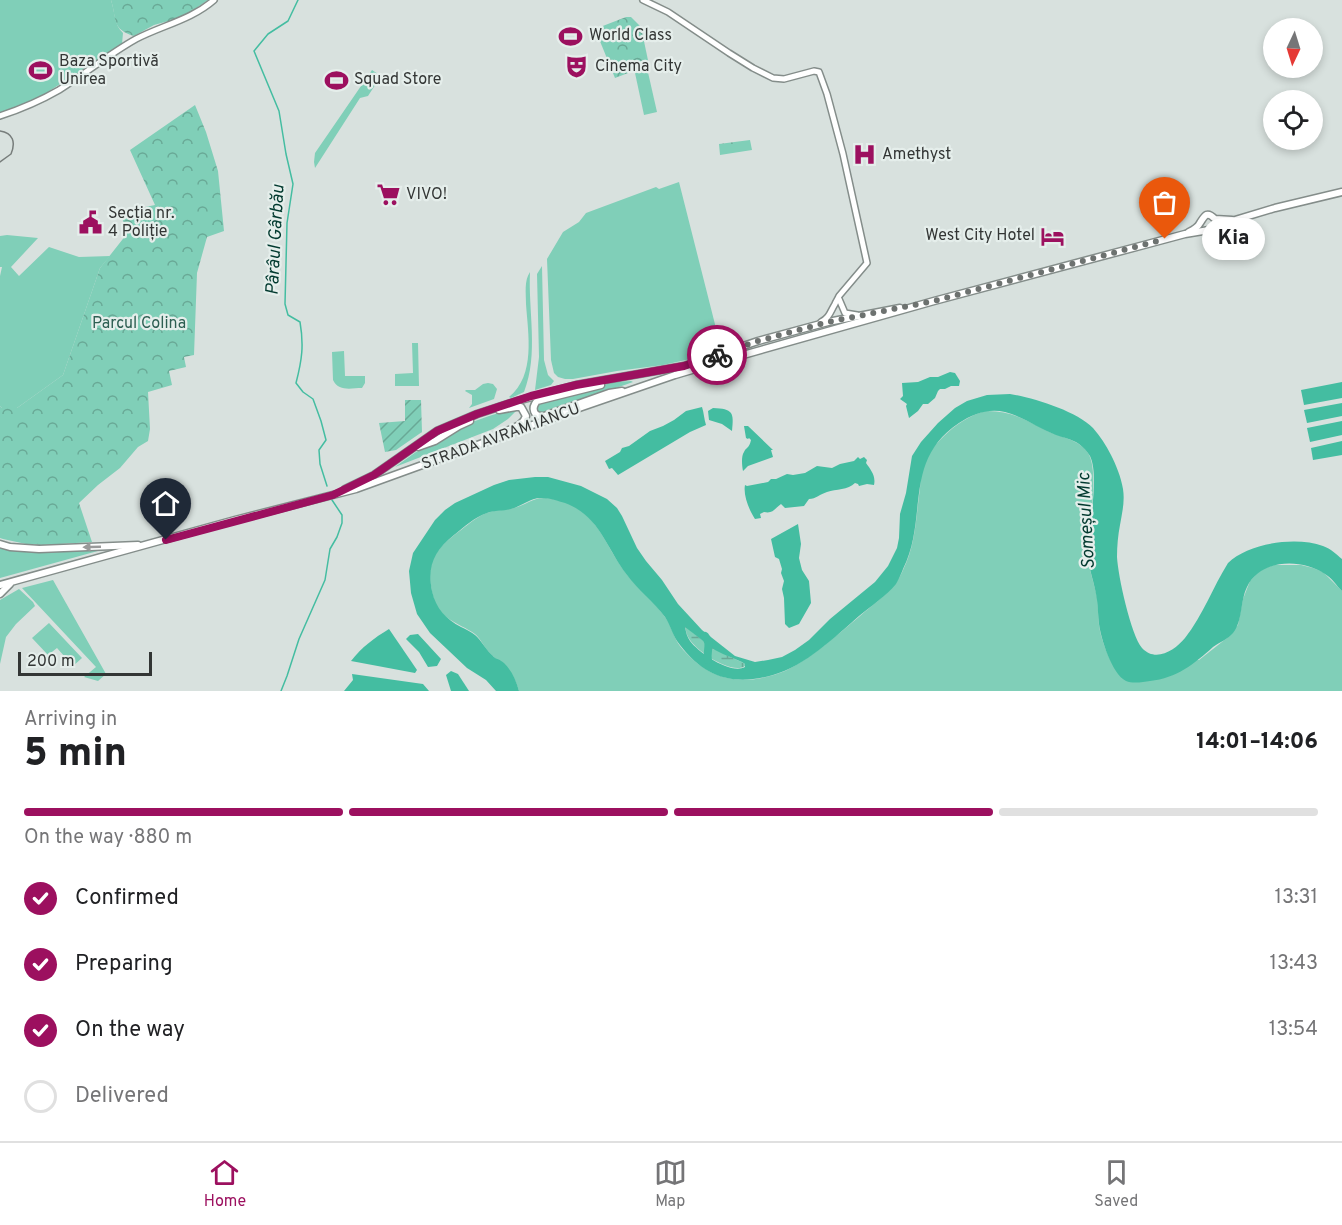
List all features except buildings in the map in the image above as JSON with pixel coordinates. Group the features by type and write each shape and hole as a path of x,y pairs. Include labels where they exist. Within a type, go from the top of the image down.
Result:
{"main road":[{"name":"STRADA AVRAM IANCU","path":"330,495 366,486 638,388 718,362 934,301 1342,192"},
{"name":"STRADA AVRAM IANCU","path":"1185,234 1193,230 1207,215 1215,219 1235,220"},
{"path":"1200,222 1202,227 1210,229 1215,224 1215,219"},
{"name":"STRADA AVRAM IANCU","path":"330,495 374,475 437,431 477,414 531,396 576,385 684,366 757,341 814,326 934,301"},
{"path":"618,378 604,384 537,401 533,410 539,417 544,416 609,393 638,388"},
{"path":"412,449 435,441 476,418 505,409 521,407 526,416 525,421 491,441"},
{"path":"0,585 330,495"},
{"path":"0,544 39,549 150,544"},
{"path":"0,594 11,583"}],"street":[{"path":"0,116 43,99 119,49 149,33 194,15 214,0"},
{"path":"643,0 668,12 729,53 773,78 784,79 814,71 819,72 843,154 867,263 839,296 829,317 814,326"},
{"path":"839,298 845,313 864,315"}],"green space":[{"name":"Baza Sportivă Unirea","path":"0,0 111,0 116,22 123,33 122,44 40,97 0,118"},
{"path":"111,0 208,0 183,17 154,25 134,36 118,27"},
{"path":"631,17 641,27 649,65 615,78 595,29"},
{"path":"647,68 657,112 644,115 635,73"},
{"path":"372,70 381,76 368,96 360,98 315,168 315,153"},
{"name":"Parcul Colina","path":"195,105 218,171 224,231 207,237 197,273 194,355 184,357 186,367 169,371 172,385 148,392 150,429 148,441 138,447 120,468 79,503 92,542 43,545 0,538 0,406 17,408 63,375 100,268 126,235 121,212 155,205 130,150"},
{"path":"750,140 752,150 720,155 719,144"},
{"path":"679,182 721,348 695,358 663,365 573,379 558,377 554,373 551,360 547,259 563,232 579,222 586,213 656,187 659,189"},
{"path":"0,236 38,238 11,267 19,276 49,247 79,257 110,256 100,268 63,375 17,408 0,406 0,276 2,267 0,267"},
{"path":"542,266 544,360 548,375 554,381 551,385 535,390 539,357 537,274"},
{"path":"530,272 531,363 524,392 511,398 509,397 518,388 527,366 529,341 526,287"},
{"path":"412,343 418,343 419,386 395,386 395,374 413,373"},
{"path":"344,351 345,376 365,376 362,388 342,388 333,380 332,352"},
{"path":"615,382 633,382 542,414 536,411 539,402"},
{"path":"488,383 493,384 497,389 494,399 469,408 472,404 472,395 465,391 475,390"},
{"path":"405,400 421,400 422,432 396,450 385,452 379,423 405,421"},
{"path":"515,408 518,409 493,429 395,467 416,452 464,425"},
{"path":"985,411 1001,412 1023,419 1074,441 1088,453 1093,473 1093,487 1088,559 1097,597 1100,630 1112,663 1199,660 1227,638 1238,625 1243,599 1250,581 1257,573 1274,565 1301,565 1323,572 1342,591 1342,691 519,691 508,669 490,653 475,634 444,615 433,596 431,565 438,551 452,537 486,513 514,508 546,498 577,508 588,516 628,576 663,614 680,646 697,663 716,674 738,680 762,678 780,673 824,645 882,598 896,583 911,550 921,475 926,459 935,445 953,428"},
{"path":"0,545 105,549 0,578"},
{"path":"53,580 106,674 98,681 84,677 96,667 22,588"},
{"path":"19,589 35,606 6,637 0,664 0,600"},
{"path":"49,623 82,658 73,666 57,648 48,655 32,638"},
{"path":"685,626 712,647 742,662 745,666 739,668 724,665 707,656 690,640"}],"shaded area":[{"path":"950,372 955,373 960,381 959,386 940,389 935,398 928,404 923,404 909,418 907,404 900,399 903,396 902,383 918,382"},
{"path":"1342,382 1342,398 1304,405 1301,390"},
{"path":"987,395 1020,396 1066,411 1086,422 1105,444 1123,489 1117,557 1122,591 1138,641 1147,652 1159,655 1165,653 1185,638 1228,563 1247,550 1286,542 1312,543 1323,546 1342,559 1342,591 1325,574 1305,565 1271,566 1253,578 1247,587 1238,623 1229,637 1192,664 1169,677 1135,683 1126,681 1116,671 1105,647 1089,564 1088,542 1094,476 1090,456 1082,446 1074,441 1012,414 987,411 959,423 941,438 930,455 919,491 911,549 896,584 819,650 785,671 746,680 721,676 700,665 678,642 661,612 627,575 594,524 577,509 548,499 533,499 511,509 490,512 478,517 441,547 431,567 432,591 442,613 475,635 495,658 504,663 519,691 496,691 486,680 467,668 430,633 417,614 411,593 409,571 413,553 435,520 455,503 494,485 509,480 548,477 581,486 607,499 617,508 637,548 678,604 702,630 735,656 755,662 782,657 809,640 830,619 875,582 888,566 897,548 900,514 912,456 938,423 955,408 967,401","holes":["685,627 715,650 742,662 745,667 732,668 708,657 690,641"]},
{"path":"1342,403 1342,416 1307,423 1304,410"},
{"path":"702,407 706,425 690,432 618,475 612,468 609,469 605,461 620,452 622,448 686,411"},
{"path":"713,408 725,409 731,413 732,431 722,424 709,420 708,411"},
{"path":"1342,421 1342,435 1310,442 1307,428"},
{"path":"744,426 748,426 773,450 771,450 773,457 748,466 743,471 742,456 751,440 746,438"},
{"path":"1342,441 1342,455 1313,460 1311,448"},
{"path":"858,457 860,459 864,457 867,460 866,463 874,476 874,485 859,486 855,483 849,487 809,499 804,506 785,508 781,504 771,512 760,514 761,518 755,519 746,498 745,485 768,482 787,474 805,473 817,466 832,468 854,461"},
{"path":"798,524 801,544 799,558 802,570 809,581 811,603 799,624 789,628 785,624 782,569 779,559 775,557 771,539"},
{"path":"389,629 417,670 415,673 351,661 368,643"},
{"path":"418,634 441,659 437,666 428,667 419,652 406,639 410,635"},
{"path":"451,671 458,674 469,691 451,691 446,675"},
{"path":"352,674 423,684 429,691 344,691 353,680"}],"waterway":[{"name":"Pârâul Gârbău","path":"298,0 288,21 268,34 254,51 279,111 293,184 287,223 285,304 288,315 300,322 302,352 296,383 313,399 321,421 326,440 319,450 320,464 327,486"},
{"name":"Pârâul Gârbău","path":"281,691 299,639 325,580 330,549 342,523 342,515 332,500"},
{"name":"Someșul Mic","path":"705,636 708,642 708,660"}],"tram line":[{"path":"0,131 11,136 13,146 11,154 0,162"}],"way so far":[{"path":"717,355 828,322 934,301 1165,239"}],"place":[{"name":"World Class","path":"571,36"},
{"name":"Cinema City","path":"577,67"},
{"name":"Baza Sportivă Unirea","path":"41,71"},
{"name":"Squad Store","path":"336,80"},
{"name":"Amethyst","path":"864,155"},
{"name":"VIVO!","path":"388,195"},
{"name":"Secția nr. 4 Poliție","path":"90,223"},
{"name":"West City Hotel","path":"1053,236"},
{"name":"Kia","path":"1165,239"}],"route":[{"path":"166,540 333,495 386,468 437,431 477,414 531,396 576,385 684,366 717,355"}]}
